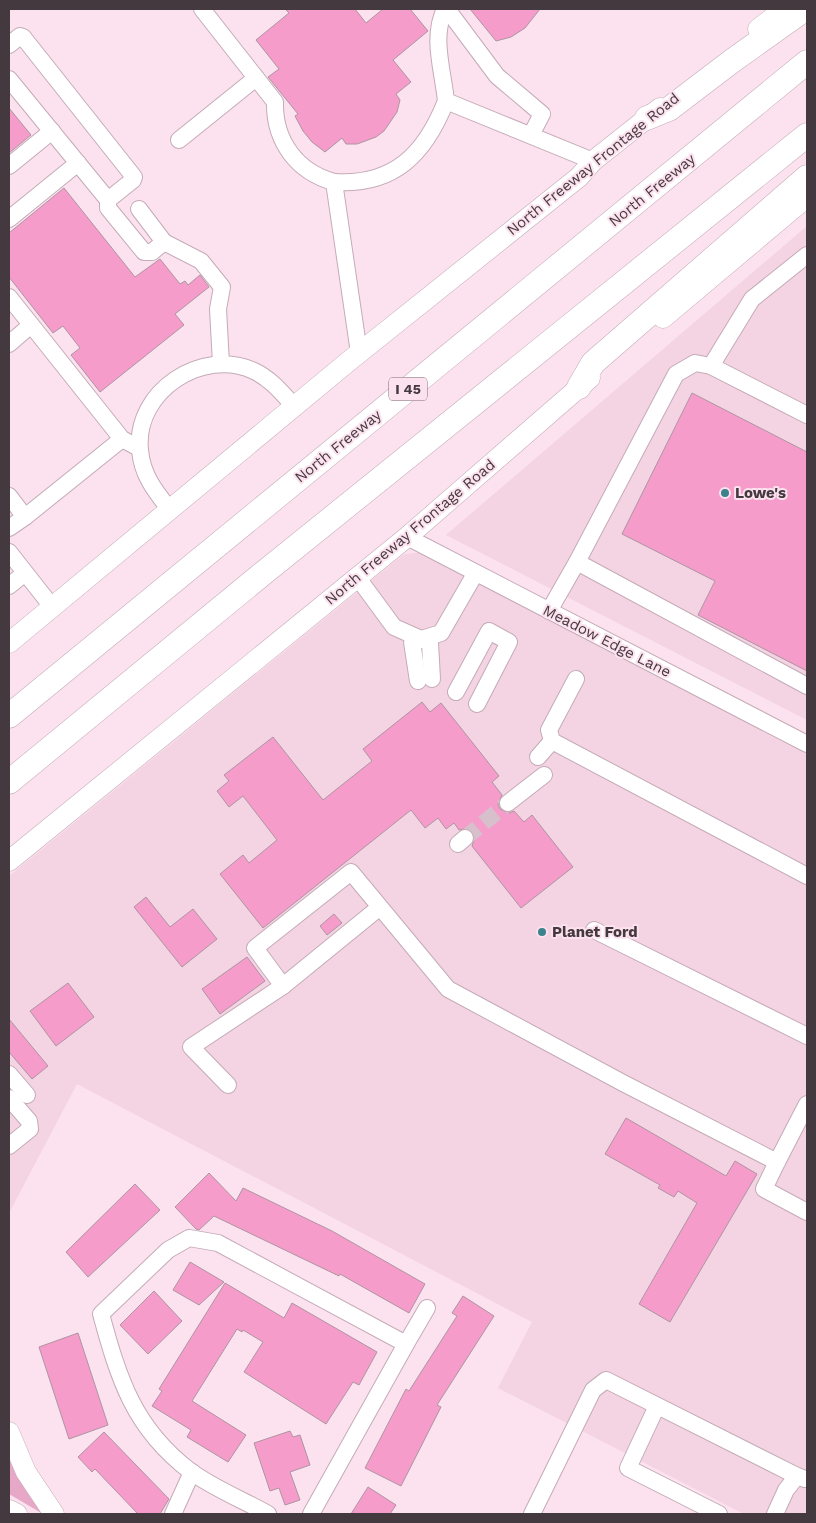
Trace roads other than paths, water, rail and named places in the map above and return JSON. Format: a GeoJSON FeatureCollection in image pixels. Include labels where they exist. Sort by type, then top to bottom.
{"type":"FeatureCollection","features":[{"type":"Feature","properties":{"kind":"highway"},"geometry":{"type":"LineString","coordinates":[[647,118],[669,109],[732,60],[805,9]]}},
{"type":"Feature","properties":{"kind":"highway","name":"North Freeway"},"geometry":{"type":"LineString","coordinates":[[9,716],[807,62]]}},
{"type":"Feature","properties":{"kind":"highway"},"geometry":{"type":"LineString","coordinates":[[9,782],[261,575],[807,135]]}},
{"type":"Feature","properties":{"kind":"highway"},"geometry":{"type":"LineString","coordinates":[[579,387],[594,363],[807,177]]}},
{"type":"Feature","properties":{"kind":"main road","name":"North Freeway Frontage Road"},"geometry":{"type":"LineString","coordinates":[[9,644],[294,406],[578,177],[593,161],[784,9]]}},
{"type":"Feature","properties":{"kind":"main road","name":"North Freeway Frontage Road"},"geometry":{"type":"LineString","coordinates":[[9,861],[358,578],[579,387],[807,198]]}},
{"type":"Feature","properties":{"kind":"main road"},"geometry":{"type":"LineString","coordinates":[[9,1432],[26,1472],[54,1514]]}},
{"type":"Feature","properties":{"kind":"main road"},"geometry":{"type":"LineString","coordinates":[[9,1510],[17,1514]]}},
{"type":"Feature","properties":{"kind":"street"},"geometry":{"type":"LineString","coordinates":[[202,9],[275,102],[274,116],[278,135],[287,151],[302,166],[319,178],[334,182],[350,183],[374,180],[391,173],[405,164],[424,143],[438,122],[446,101],[444,75],[438,46],[441,11]]}},
{"type":"Feature","properties":{"kind":"street"},"geometry":{"type":"LineString","coordinates":[[441,11],[498,76],[542,114],[531,135]]}},
{"type":"Feature","properties":{"kind":"street"},"geometry":{"type":"LineString","coordinates":[[9,45],[20,36],[23,37],[134,177],[108,200]]}},
{"type":"Feature","properties":{"kind":"street"},"geometry":{"type":"LineString","coordinates":[[9,78],[108,200],[108,208],[144,252],[152,252],[164,242]]}},
{"type":"Feature","properties":{"kind":"street"},"geometry":{"type":"LineString","coordinates":[[179,140],[256,78]]}},
{"type":"Feature","properties":{"kind":"street"},"geometry":{"type":"LineString","coordinates":[[446,101],[593,161]]}},
{"type":"Feature","properties":{"kind":"street"},"geometry":{"type":"LineString","coordinates":[[9,166],[52,131]]}},
{"type":"Feature","properties":{"kind":"street"},"geometry":{"type":"LineString","coordinates":[[9,219],[78,163]]}},
{"type":"Feature","properties":{"kind":"street"},"geometry":{"type":"LineString","coordinates":[[334,182],[359,353]]}},
{"type":"Feature","properties":{"kind":"street"},"geometry":{"type":"LineString","coordinates":[[139,209],[164,242],[201,261],[222,288],[218,309],[221,364]]}},
{"type":"Feature","properties":{"kind":"street"},"geometry":{"type":"LineString","coordinates":[[711,366],[752,299],[807,256]]}},
{"type":"Feature","properties":{"kind":"street"},"geometry":{"type":"LineString","coordinates":[[9,297],[122,440],[139,448]]}},
{"type":"Feature","properties":{"kind":"street"},"geometry":{"type":"LineString","coordinates":[[9,344],[31,325]]}},
{"type":"Feature","properties":{"kind":"street"},"geometry":{"type":"LineString","coordinates":[[549,611],[577,562],[676,374],[695,363],[711,366],[807,415]]}},
{"type":"Feature","properties":{"kind":"street"},"geometry":{"type":"LineString","coordinates":[[170,510],[151,486],[145,474],[139,448],[144,422],[157,396],[185,373],[198,368],[221,364],[253,370],[267,378],[294,406]]}},
{"type":"Feature","properties":{"kind":"street"},"geometry":{"type":"LineString","coordinates":[[9,528],[26,517],[122,440]]}},
{"type":"Feature","properties":{"kind":"street"},"geometry":{"type":"LineString","coordinates":[[9,496],[26,517]]}},
{"type":"Feature","properties":{"kind":"street","name":"Meadow Edge Lane"},"geometry":{"type":"LineString","coordinates":[[407,537],[475,574],[807,744]]}},
{"type":"Feature","properties":{"kind":"street"},"geometry":{"type":"LineString","coordinates":[[9,552],[53,608]]}},
{"type":"Feature","properties":{"kind":"street"},"geometry":{"type":"LineString","coordinates":[[577,562],[807,686]]}},
{"type":"Feature","properties":{"kind":"street"},"geometry":{"type":"LineString","coordinates":[[9,586],[25,573]]}},
{"type":"Feature","properties":{"kind":"street"},"geometry":{"type":"LineString","coordinates":[[425,680],[412,642],[441,633],[475,574]]}},
{"type":"Feature","properties":{"kind":"street"},"geometry":{"type":"LineString","coordinates":[[358,578],[394,627],[422,638]]}},
{"type":"Feature","properties":{"kind":"street"},"geometry":{"type":"LineString","coordinates":[[456,692],[489,631],[509,642],[477,704]]}},
{"type":"Feature","properties":{"kind":"street"},"geometry":{"type":"LineString","coordinates":[[576,679],[549,730],[552,741],[807,876]]}},
{"type":"Feature","properties":{"kind":"street"},"geometry":{"type":"LineString","coordinates":[[538,758],[552,741]]}},
{"type":"Feature","properties":{"kind":"street"},"geometry":{"type":"LineString","coordinates":[[508,803],[544,775]]}},
{"type":"Feature","properties":{"kind":"street"},"geometry":{"type":"LineString","coordinates":[[283,986],[255,948],[351,872],[448,989],[623,1083],[777,1162]]}},
{"type":"Feature","properties":{"kind":"street"},"geometry":{"type":"LineString","coordinates":[[228,1085],[191,1047],[283,986],[380,907]]}},
{"type":"Feature","properties":{"kind":"street"},"geometry":{"type":"LineString","coordinates":[[594,930],[807,1036]]}},
{"type":"Feature","properties":{"kind":"street"},"geometry":{"type":"LineString","coordinates":[[9,1074],[27,1094]]}},
{"type":"Feature","properties":{"kind":"street"},"geometry":{"type":"LineString","coordinates":[[9,1098],[29,1121],[30,1129],[9,1146]]}},
{"type":"Feature","properties":{"kind":"street"},"geometry":{"type":"LineString","coordinates":[[807,1104],[764,1189],[807,1212]]}},
{"type":"Feature","properties":{"kind":"street"},"geometry":{"type":"LineString","coordinates":[[268,1514],[192,1472],[167,1451],[140,1420],[124,1390],[101,1314],[168,1250],[189,1238],[218,1243],[406,1344]]}},
{"type":"Feature","properties":{"kind":"street"},"geometry":{"type":"LineString","coordinates":[[311,1514],[427,1308]]}},
{"type":"Feature","properties":{"kind":"street"},"geometry":{"type":"LineString","coordinates":[[532,1514],[593,1390],[606,1380],[802,1478],[786,1490],[775,1514]]}},
{"type":"Feature","properties":{"kind":"street"},"geometry":{"type":"LineString","coordinates":[[657,1406],[628,1468],[719,1514]]}},
{"type":"Feature","properties":{"kind":"street"},"geometry":{"type":"LineString","coordinates":[[172,1514],[192,1472]]}},
{"type":"Feature","properties":{"kind":"tunnel"},"geometry":{"type":"LineString","coordinates":[[465,838],[508,803]]}},
{"type":"Feature","properties":{"kind":"place","name":"Lowe's"},"geometry":{"type":"Point","coordinates":[725,493]}},
{"type":"Feature","properties":{"kind":"place","name":"Planet Ford"},"geometry":{"type":"Point","coordinates":[542,932]}}]}
